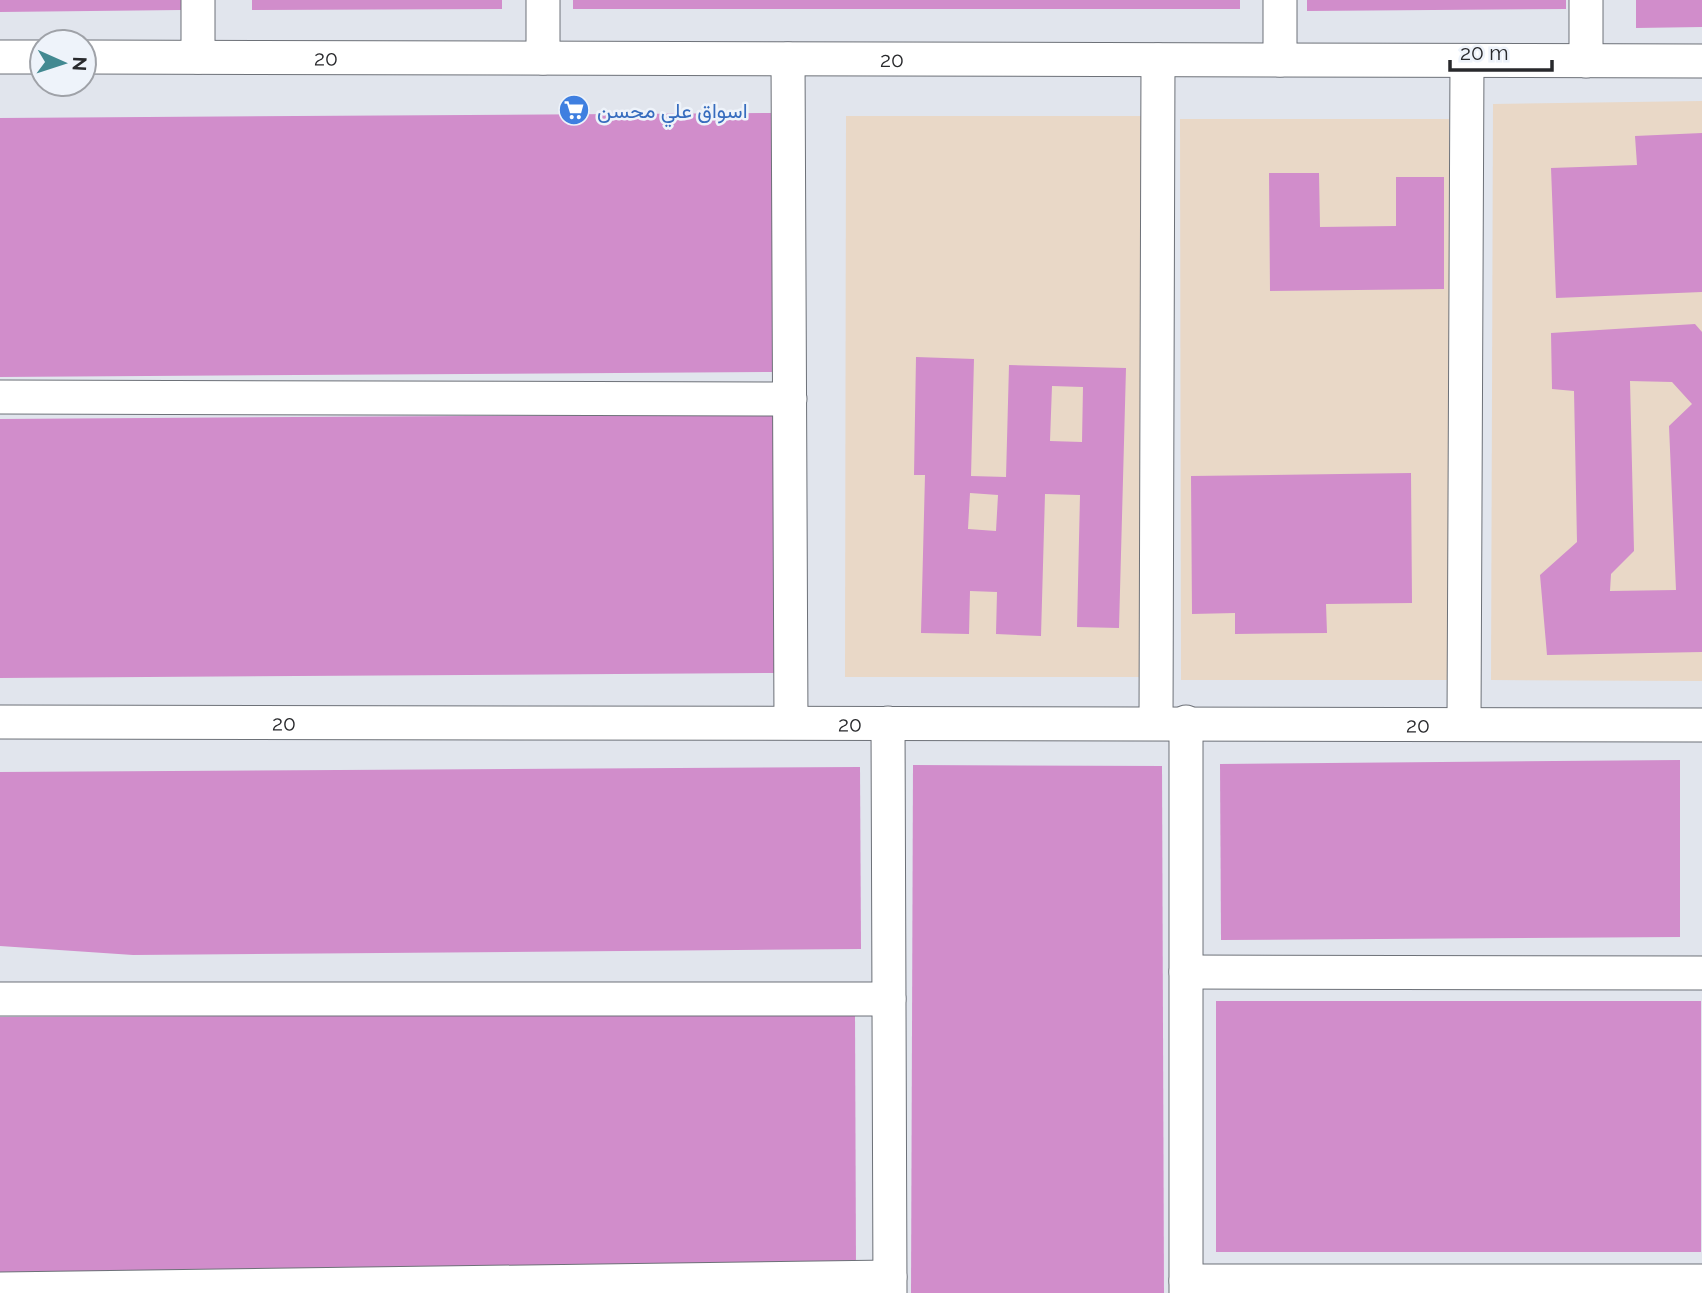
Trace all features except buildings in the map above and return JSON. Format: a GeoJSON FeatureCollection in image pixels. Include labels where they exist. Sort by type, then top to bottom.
{"type":"FeatureCollection","features":[{"type":"Feature","properties":{"kind":"street"},"geometry":{"type":"LineString","coordinates":[[198,0],[198,57]]}},
{"type":"Feature","properties":{"kind":"street"},"geometry":{"type":"LineString","coordinates":[[543,0],[543,58]]}},
{"type":"Feature","properties":{"kind":"street"},"geometry":{"type":"LineString","coordinates":[[1280,0],[1280,60]]}},
{"type":"Feature","properties":{"kind":"street"},"geometry":{"type":"LineString","coordinates":[[1586,0],[1586,61]]}},
{"type":"Feature","properties":{"kind":"street"},"geometry":{"type":"LineString","coordinates":[[0,57],[28,57]]}},
{"type":"Feature","properties":{"kind":"street","name":"20"},"geometry":{"type":"LineString","coordinates":[[98,57],[1702,61]]}},
{"type":"Feature","properties":{"kind":"street"},"geometry":{"type":"LineString","coordinates":[[788,59],[792,722]]}},
{"type":"Feature","properties":{"kind":"street"},"geometry":{"type":"LineString","coordinates":[[1157,60],[1171,723],[1186,972],[1186,1287],[1702,1281]]}},
{"type":"Feature","properties":{"kind":"street"},"geometry":{"type":"LineString","coordinates":[[1464,723],[1467,61]]}},
{"type":"Feature","properties":{"kind":"street"},"geometry":{"type":"LineString","coordinates":[[0,397],[790,399]]}},
{"type":"Feature","properties":{"kind":"street","name":"20"},"geometry":{"type":"LineString","coordinates":[[0,722],[1702,725]]}},
{"type":"Feature","properties":{"kind":"street"},"geometry":{"type":"LineString","coordinates":[[0,1289],[890,1285],[888,723]]}},
{"type":"Feature","properties":{"kind":"street"},"geometry":{"type":"LineString","coordinates":[[1186,972],[1702,972]]}},
{"type":"Feature","properties":{"kind":"street"},"geometry":{"type":"LineString","coordinates":[[0,999],[889,999]]}},
{"type":"Feature","properties":{"kind":"shaded area"},"geometry":{"type":"Polygon","coordinates":[[[1702,101],[1702,681],[1491,680],[1493,104],[1702,101]]]}},
{"type":"Feature","properties":{"kind":"shaded area"},"geometry":{"type":"Polygon","coordinates":[[[846,116],[1141,116],[1140,677],[845,677],[846,116]]]}},
{"type":"Feature","properties":{"kind":"shaded area"},"geometry":{"type":"Polygon","coordinates":[[[1180,119],[1449,119],[1450,680],[1181,680],[1180,119]]]}},
{"type":"Feature","properties":{"kind":"place","name":"اسواق علي محسن"},"geometry":{"type":"Point","coordinates":[574,110]}}]}
